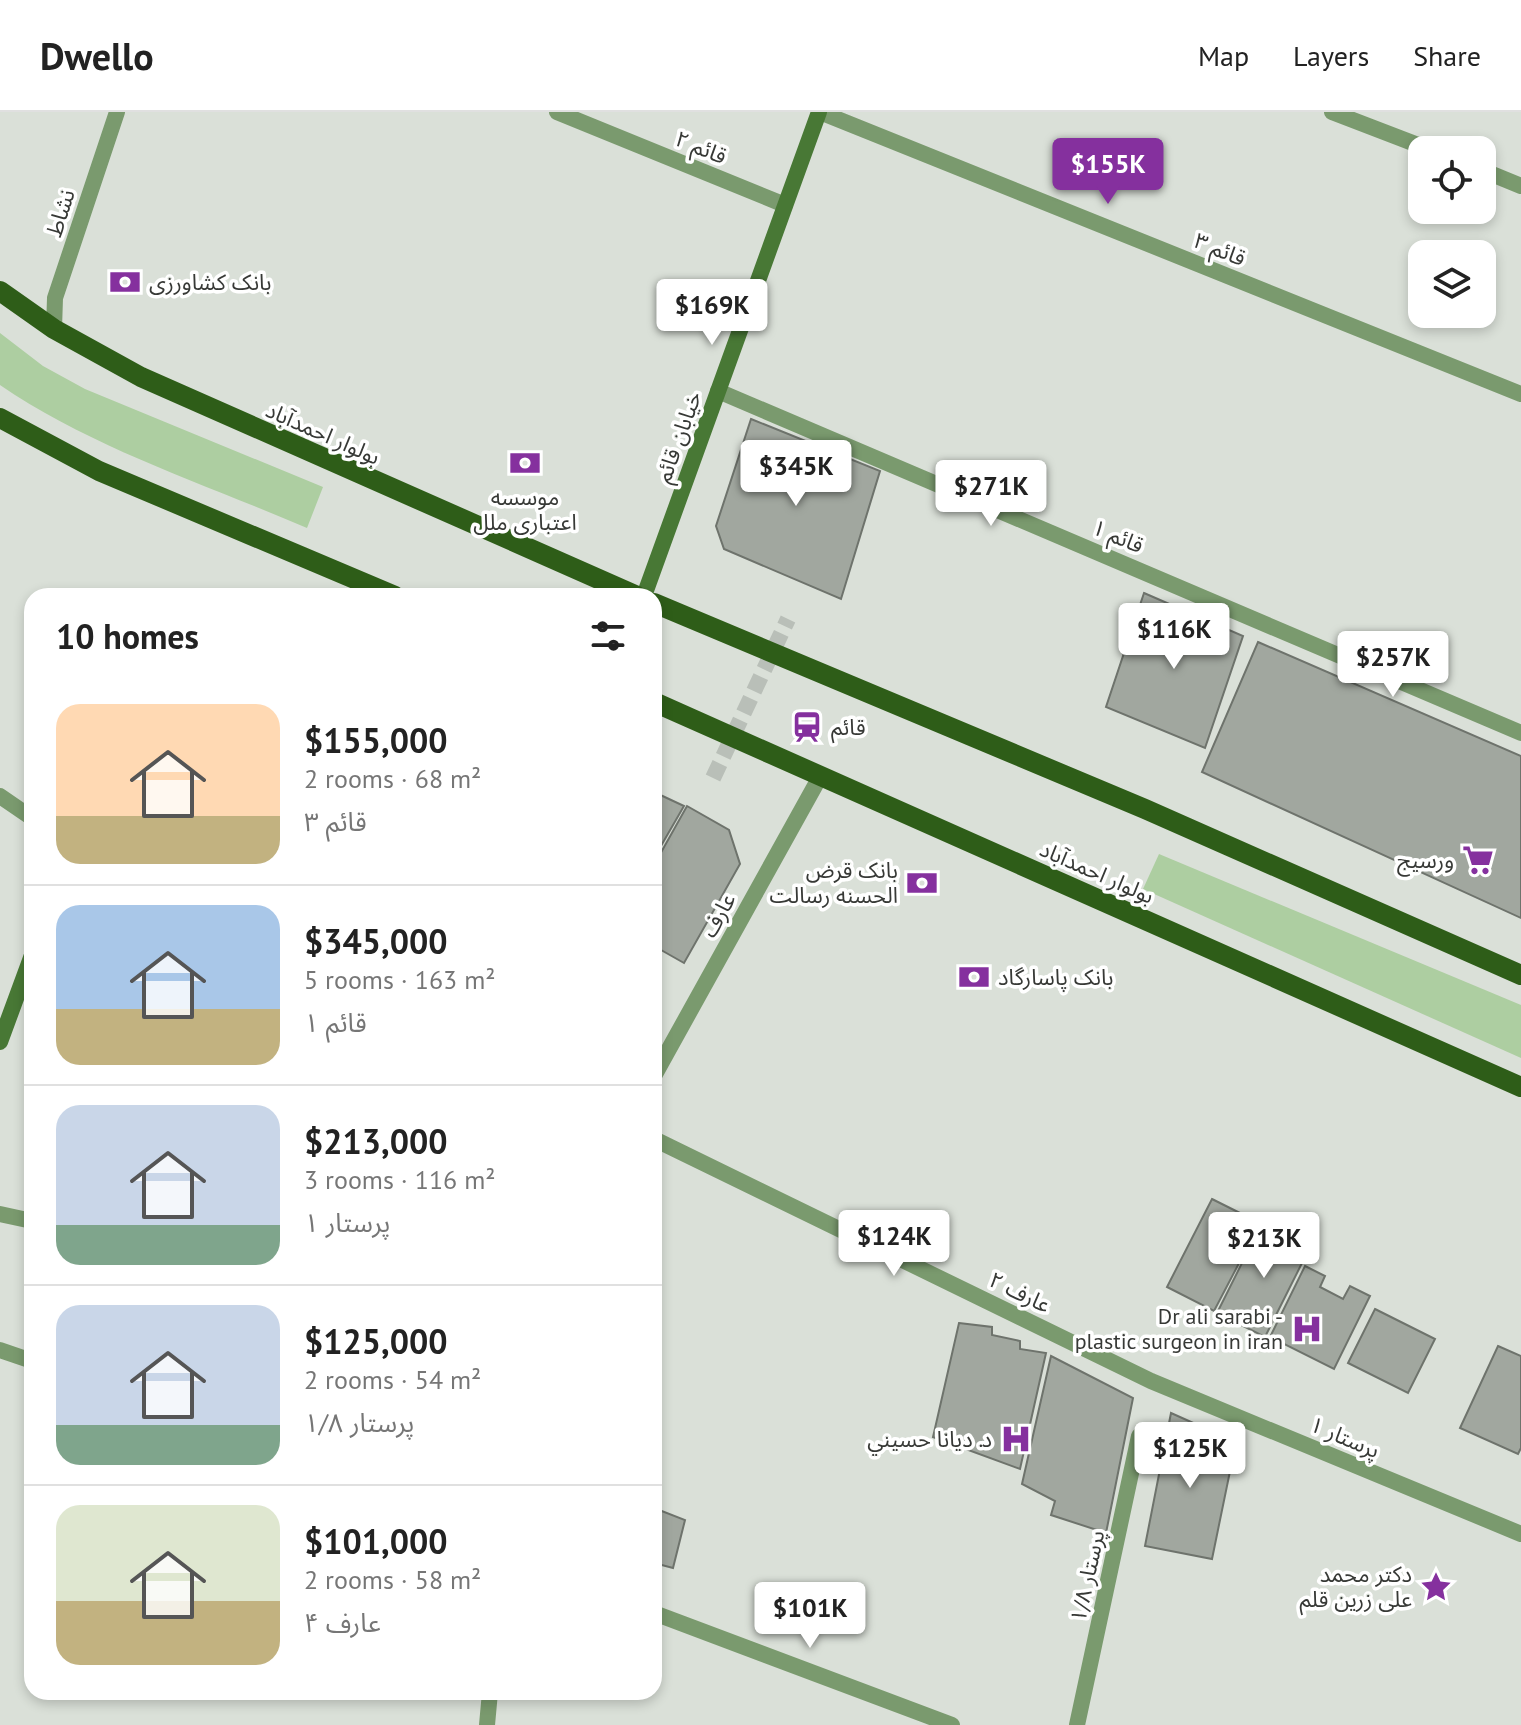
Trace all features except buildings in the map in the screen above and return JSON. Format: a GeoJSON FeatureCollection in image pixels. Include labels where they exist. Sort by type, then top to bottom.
{"type":"FeatureCollection","features":[{"type":"Feature","properties":{"kind":"main road","name":"بولوار احمدآباد"},"geometry":{"type":"LineString","coordinates":[[0,291],[54,329],[141,377],[619,588]]}},
{"type":"Feature","properties":{"kind":"main road"},"geometry":{"type":"LineString","coordinates":[[0,418],[99,471],[369,588]]}},
{"type":"Feature","properties":{"kind":"main road"},"geometry":{"type":"LineString","coordinates":[[662,606],[1145,809],[1521,975]]}},
{"type":"Feature","properties":{"kind":"main road","name":"بولوار احمدآباد"},"geometry":{"type":"LineString","coordinates":[[662,705],[1521,1087]]}},
{"type":"Feature","properties":{"kind":"street","name":"نشاط"},"geometry":{"type":"LineString","coordinates":[[54,329],[55,298],[117,112]]}},
{"type":"Feature","properties":{"kind":"street","name":"قائم ۲"},"geometry":{"type":"LineString","coordinates":[[557,112],[785,205]]}},
{"type":"Feature","properties":{"kind":"street","name":"خیابان قائم"},"geometry":{"type":"LineString","coordinates":[[647,588],[819,112]]}},
{"type":"Feature","properties":{"kind":"street","name":"قائم ۳"},"geometry":{"type":"LineString","coordinates":[[819,112],[1521,394]]}},
{"type":"Feature","properties":{"kind":"street"},"geometry":{"type":"LineString","coordinates":[[1332,112],[1408,141]]}},
{"type":"Feature","properties":{"kind":"street"},"geometry":{"type":"LineString","coordinates":[[1496,176],[1521,186]]}},
{"type":"Feature","properties":{"kind":"street","name":"قائم ۱"},"geometry":{"type":"LineString","coordinates":[[718,391],[1281,628],[1521,733]]}},
{"type":"Feature","properties":{"kind":"street","name":"عارف"},"geometry":{"type":"LineString","coordinates":[[662,1062],[821,775]]}},
{"type":"Feature","properties":{"kind":"street"},"geometry":{"type":"LineString","coordinates":[[0,796],[24,812]]}},
{"type":"Feature","properties":{"kind":"street"},"geometry":{"type":"LineString","coordinates":[[0,1042],[24,977]]}},
{"type":"Feature","properties":{"kind":"street","name":"عارف ۲"},"geometry":{"type":"LineString","coordinates":[[662,1143],[1151,1381]]}},
{"type":"Feature","properties":{"kind":"street"},"geometry":{"type":"LineString","coordinates":[[0,1214],[24,1219]]}},
{"type":"Feature","properties":{"kind":"street"},"geometry":{"type":"LineString","coordinates":[[0,1350],[24,1358]]}},
{"type":"Feature","properties":{"kind":"street","name":"پرستار ۱"},"geometry":{"type":"LineString","coordinates":[[1151,1381],[1521,1534]]}},
{"type":"Feature","properties":{"kind":"street","name":"پرستار ۱/۸"},"geometry":{"type":"LineString","coordinates":[[1077,1725],[1139,1436]]}},
{"type":"Feature","properties":{"kind":"street"},"geometry":{"type":"LineString","coordinates":[[662,1616],[952,1725]]}},
{"type":"Feature","properties":{"kind":"street"},"geometry":{"type":"LineString","coordinates":[[487,1725],[489,1700]]}},
{"type":"Feature","properties":{"kind":"green space"},"geometry":{"type":"Polygon","coordinates":[[[0,333],[43,366],[85,389],[323,487],[307,528],[150,464],[72,428],[0,385],[0,333]]]}},
{"type":"Feature","properties":{"kind":"green space"},"geometry":{"type":"Polygon","coordinates":[[[1159,854],[1521,1005],[1521,1058],[1143,889],[1159,854]]]}},
{"type":"Feature","properties":{"kind":"tunnel"},"geometry":{"type":"LineString","coordinates":[[713,778],[788,619]]}},
{"type":"Feature","properties":{"kind":"place","name":"بانک کشاورزی"},"geometry":{"type":"Point","coordinates":[125,282]}},
{"type":"Feature","properties":{"kind":"place","name":"موسسه اعتباری ملل"},"geometry":{"type":"Point","coordinates":[525,463]}},
{"type":"Feature","properties":{"kind":"place","name":"قائم"},"geometry":{"type":"Point","coordinates":[807,727]}},
{"type":"Feature","properties":{"kind":"place","name":"ورسیج"},"geometry":{"type":"Point","coordinates":[1478,860]}},
{"type":"Feature","properties":{"kind":"place","name":"بانک قرض الحسنه رسالت"},"geometry":{"type":"Point","coordinates":[922,883]}},
{"type":"Feature","properties":{"kind":"place","name":"بانک پاسارگاد"},"geometry":{"type":"Point","coordinates":[974,977]}},
{"type":"Feature","properties":{"kind":"place","name":"Dr ali sarabi - plastic surgeon in iran"},"geometry":{"type":"Point","coordinates":[1307,1329]}},
{"type":"Feature","properties":{"kind":"place","name":"د. ديانا حسيني"},"geometry":{"type":"Point","coordinates":[1016,1439]}},
{"type":"Feature","properties":{"kind":"place","name":"دکتر محمد علی زرین قلم"},"geometry":{"type":"Point","coordinates":[1436,1587]}}]}
